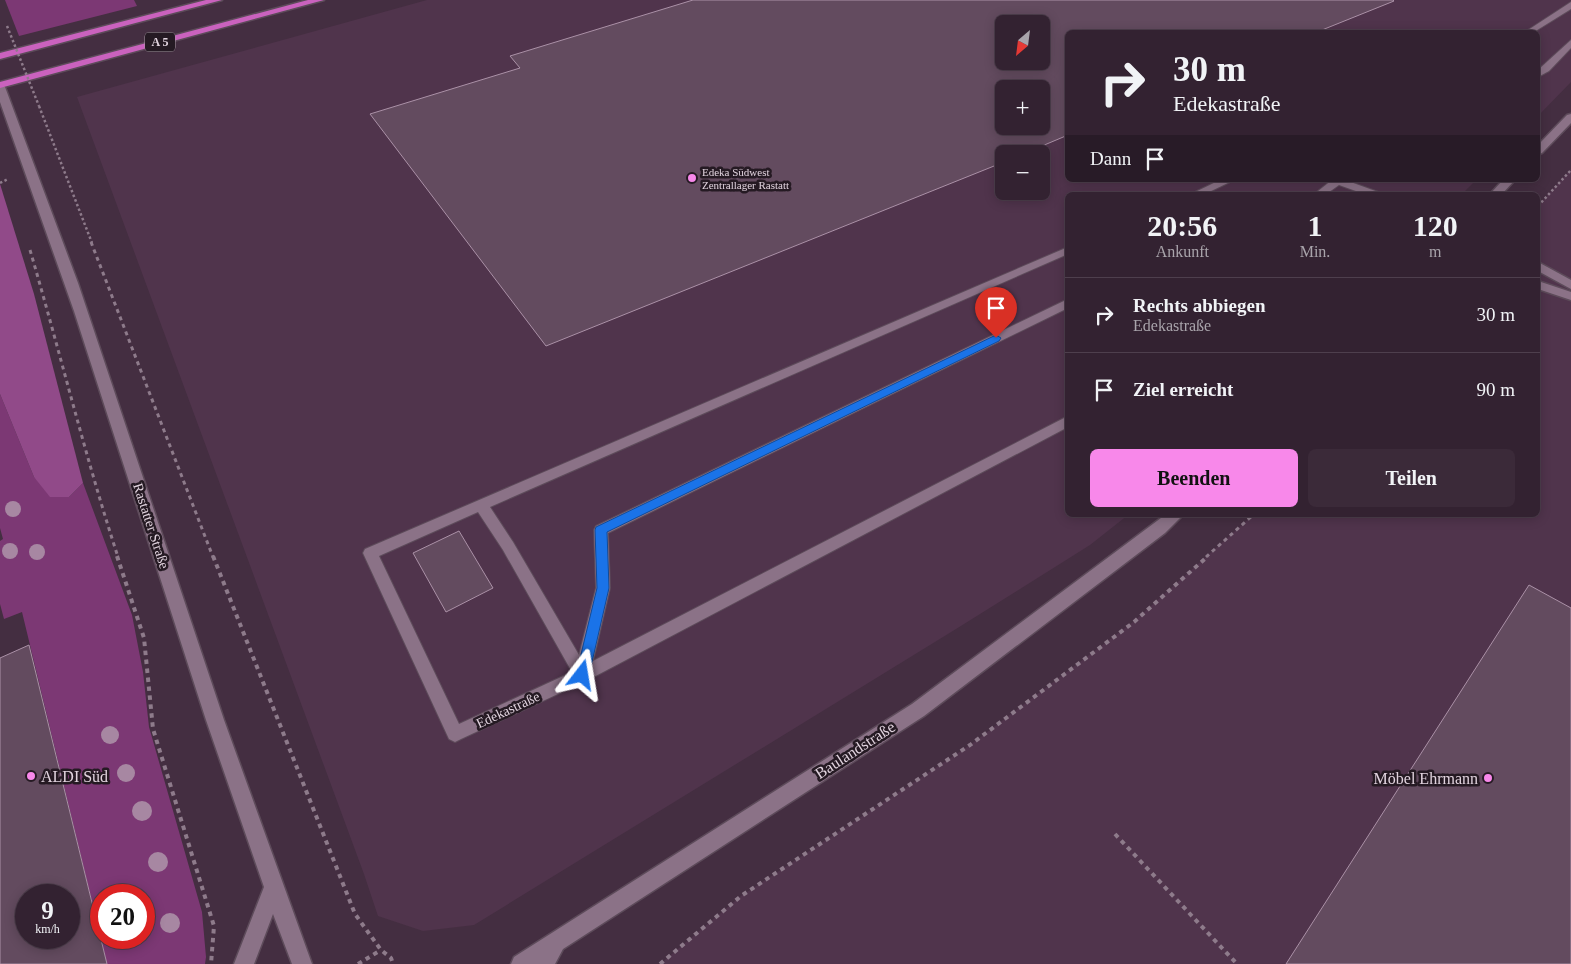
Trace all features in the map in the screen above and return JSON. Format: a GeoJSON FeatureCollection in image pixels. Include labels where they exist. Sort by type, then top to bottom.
{"type":"FeatureCollection","features":[{"type":"Feature","properties":{"kind":"highway","name":"A 5"},"geometry":{"type":"LineString","coordinates":[[0,56],[217,0]]}},
{"type":"Feature","properties":{"kind":"highway","name":"A 5"},"geometry":{"type":"LineString","coordinates":[[0,86],[320,0]]}},
{"type":"Feature","properties":{"kind":"street","name":"Rastatter Straße"},"geometry":{"type":"LineString","coordinates":[[0,86],[80,309],[273,888],[302,964]]}},
{"type":"Feature","properties":{"kind":"street"},"geometry":{"type":"LineString","coordinates":[[1540,149],[1571,117]]}},
{"type":"Feature","properties":{"kind":"street"},"geometry":{"type":"LineString","coordinates":[[1498,192],[1508,182]]}},
{"type":"Feature","properties":{"kind":"street"},"geometry":{"type":"LineString","coordinates":[[1540,267],[1571,285]]}},
{"type":"Feature","properties":{"kind":"street"},"geometry":{"type":"LineString","coordinates":[[1540,286],[1571,296]]}},
{"type":"Feature","properties":{"kind":"street","name":"Baulandstraße"},"geometry":{"type":"LineString","coordinates":[[521,964],[918,710],[1160,529],[1173,517]]}},
{"type":"Feature","properties":{"kind":"street"},"geometry":{"type":"LineString","coordinates":[[244,964],[273,888]]}},
{"type":"Feature","properties":{"kind":"street"},"geometry":{"type":"LineString","coordinates":[[544,964],[556,941]]}},
{"type":"Feature","properties":{"kind":"lane"},"geometry":{"type":"LineString","coordinates":[[1533,30],[1571,5]]}},
{"type":"Feature","properties":{"kind":"lane"},"geometry":{"type":"LineString","coordinates":[[1540,73],[1571,43]]}},
{"type":"Feature","properties":{"kind":"lane"},"geometry":{"type":"LineString","coordinates":[[1201,192],[1224,182]]}},
{"type":"Feature","properties":{"kind":"lane"},"geometry":{"type":"LineString","coordinates":[[1322,192],[1337,182]]}},
{"type":"Feature","properties":{"kind":"lane"},"geometry":{"type":"LineString","coordinates":[[1341,182],[1369,192]]}},
{"type":"Feature","properties":{"kind":"lane"},"geometry":{"type":"LineString","coordinates":[[582,675],[508,546],[481,505],[1065,251]]}},
{"type":"Feature","properties":{"kind":"lane"},"geometry":{"type":"LineString","coordinates":[[582,675],[603,588],[601,530],[1065,304]]}},
{"type":"Feature","properties":{"kind":"lane","name":"Edekastraße"},"geometry":{"type":"LineString","coordinates":[[481,505],[370,553],[455,734],[582,675],[1065,423]]}},
{"type":"Feature","properties":{"kind":"path"},"geometry":{"type":"LineString","coordinates":[[7,26],[207,543],[355,914],[381,950],[391,958],[393,964]]}},
{"type":"Feature","properties":{"kind":"path"},"geometry":{"type":"LineString","coordinates":[[1540,204],[1571,170]]}},
{"type":"Feature","properties":{"kind":"path"},"geometry":{"type":"LineString","coordinates":[[5,171],[11,188]]}},
{"type":"Feature","properties":{"kind":"path"},"geometry":{"type":"LineString","coordinates":[[0,183],[8,180]]}},
{"type":"Feature","properties":{"kind":"path"},"geometry":{"type":"LineString","coordinates":[[30,249],[65,370],[96,490],[144,638],[154,729],[214,926],[211,964]]}},
{"type":"Feature","properties":{"kind":"path"},"geometry":{"type":"LineString","coordinates":[[660,964],[741,896],[970,745],[1118,634],[1251,517]]}},
{"type":"Feature","properties":{"kind":"path"},"geometry":{"type":"LineString","coordinates":[[1115,834],[1237,964]]}},
{"type":"Feature","properties":{"kind":"path"},"geometry":{"type":"LineString","coordinates":[[358,964],[381,950]]}},
{"type":"Feature","properties":{"kind":"shaded area"},"geometry":{"type":"Polygon","coordinates":[[[5,0],[134,0],[137,6],[19,36],[5,0]]]}},
{"type":"Feature","properties":{"kind":"shaded area"},"geometry":{"type":"Polygon","coordinates":[[[427,0],[1571,0],[1571,82],[1540,114],[1540,30],[1065,30],[1065,182],[1474,182],[1464,192],[1065,192],[1065,517],[1125,517],[1090,545],[956,629],[474,925],[423,931],[378,916],[77,97],[427,0]]]}},
{"type":"Feature","properties":{"kind":"shaded area"},"geometry":{"type":"Polygon","coordinates":[[[1571,169],[1571,964],[660,964],[741,896],[970,745],[1133,622],[1251,517],[1540,517],[1540,204],[1571,169]]]}},
{"type":"Feature","properties":{"kind":"shaded area"},"geometry":{"type":"Polygon","coordinates":[[[0,184],[34,294],[83,483],[69,497],[50,497],[34,477],[0,394],[0,184]]]}},
{"type":"Feature","properties":{"kind":"shaded area"},"geometry":{"type":"Polygon","coordinates":[[[0,394],[34,477],[69,497],[83,483],[132,615],[143,672],[149,727],[202,912],[205,964],[107,964],[103,949],[155,949],[155,884],[90,884],[90,894],[22,612],[4,619],[0,604],[0,541],[3,539],[0,528],[0,394]]]}},
{"type":"Feature","properties":{"kind":"building","name":"Edeka Südwest Zentrallager Rastatt"},"geometry":{"type":"Polygon","coordinates":[[[693,0],[1394,1],[1322,30],[1065,30],[1065,136],[1044,145],[995,145],[995,166],[546,346],[370,114],[520,68],[510,56],[693,0]]]}},
{"type":"Feature","properties":{"kind":"building"},"geometry":{"type":"Polygon","coordinates":[[[459,531],[493,588],[446,612],[413,553],[459,531]]]}},
{"type":"Feature","properties":{"kind":"building","name":"Möbel Ehrmann"},"geometry":{"type":"Polygon","coordinates":[[[1529,585],[1571,608],[1571,964],[1286,964],[1529,585]]]}},
{"type":"Feature","properties":{"kind":"building","name":"ALDI Süd"},"geometry":{"type":"Polygon","coordinates":[[[29,645],[90,894],[90,949],[103,949],[107,964],[0,964],[0,658],[29,645]]]}},
{"type":"Feature","properties":{"kind":"place","name":"Edeka Südwest Zentrallager Rastatt"},"geometry":{"type":"Point","coordinates":[692,178]}},
{"type":"Feature","properties":{"kind":"place","name":"ALDI Süd"},"geometry":{"type":"Point","coordinates":[31,776]}},
{"type":"Feature","properties":{"kind":"place","name":"Möbel Ehrmann"},"geometry":{"type":"Point","coordinates":[1488,778]}},
{"type":"Feature","properties":{"kind":"route"},"geometry":{"type":"LineString","coordinates":[[582,675],[603,588],[601,530],[996,338]]}}]}
